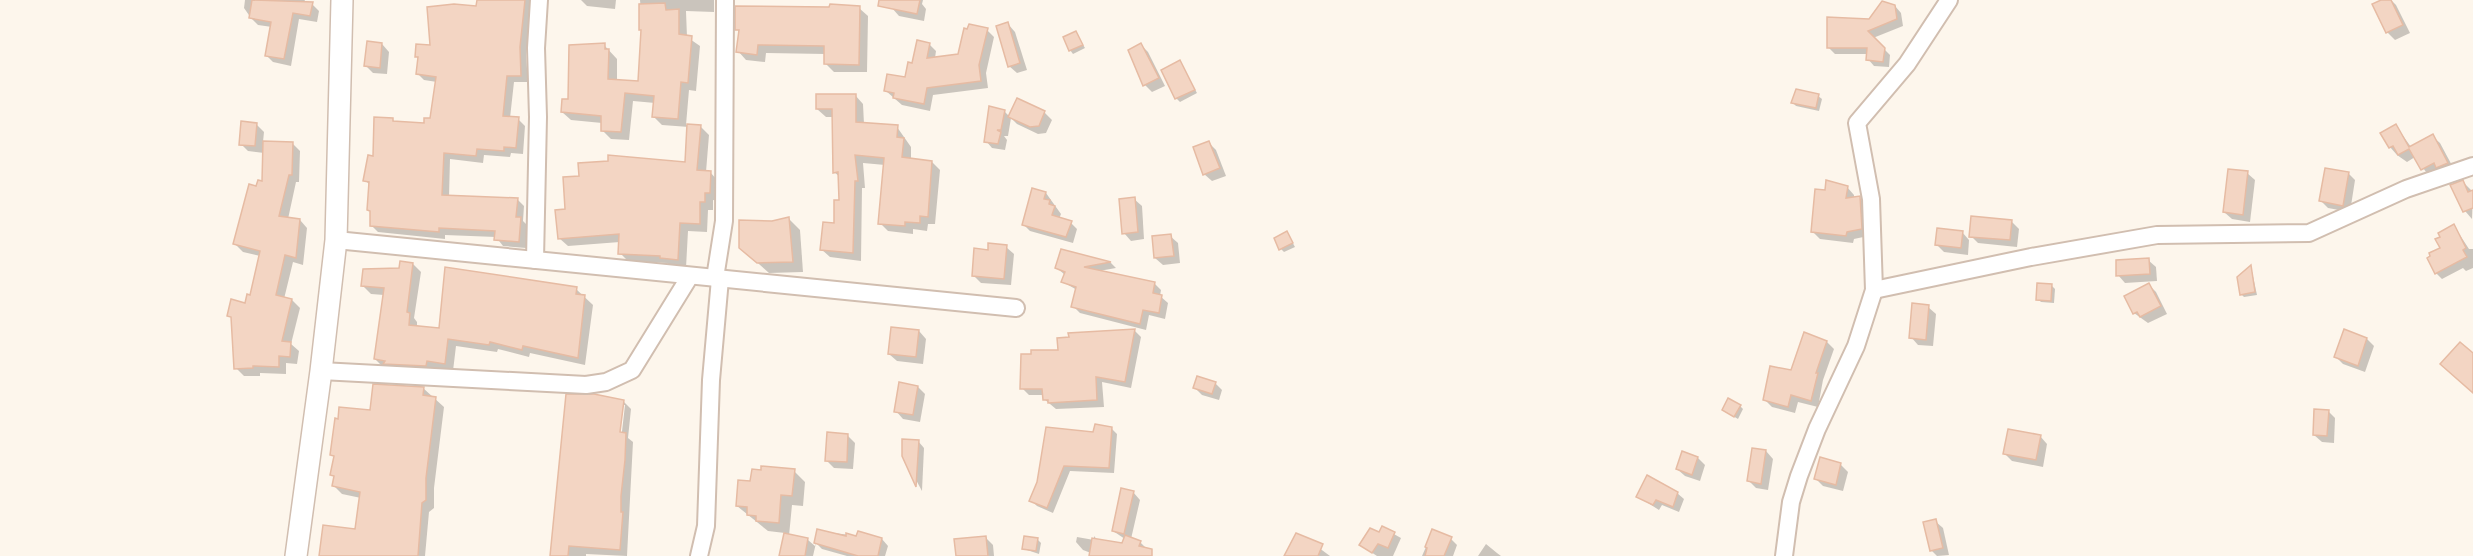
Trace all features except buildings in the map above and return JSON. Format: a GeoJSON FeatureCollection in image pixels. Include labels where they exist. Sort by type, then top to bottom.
{"type":"FeatureCollection","features":[{"type":"Feature","properties":{"kind":"street"},"geometry":{"type":"LineString","coordinates":[[296,556],[336,240],[342,0]]}},
{"type":"Feature","properties":{"kind":"street"},"geometry":{"type":"LineString","coordinates":[[535,260],[538,117],[536,48],[539,0]]}},
{"type":"Feature","properties":{"kind":"street"},"geometry":{"type":"LineString","coordinates":[[699,556],[706,526],[717,278],[724,221],[725,0]]}},
{"type":"Feature","properties":{"kind":"street"},"geometry":{"type":"LineString","coordinates":[[1784,556],[1791,502],[1799,476],[1817,429],[1856,346],[1874,290],[1872,199],[1857,123],[1906,64],[1949,0]]}},
{"type":"Feature","properties":{"kind":"street"},"geometry":{"type":"LineString","coordinates":[[1874,290],[2020,259],[2157,235],[2309,233],[2406,189],[2473,166]]}},
{"type":"Feature","properties":{"kind":"street"},"geometry":{"type":"LineString","coordinates":[[336,240],[1016,308]]}},
{"type":"Feature","properties":{"kind":"street"},"geometry":{"type":"LineString","coordinates":[[321,372],[586,385],[606,382],[632,370],[690,276]]}}]}
